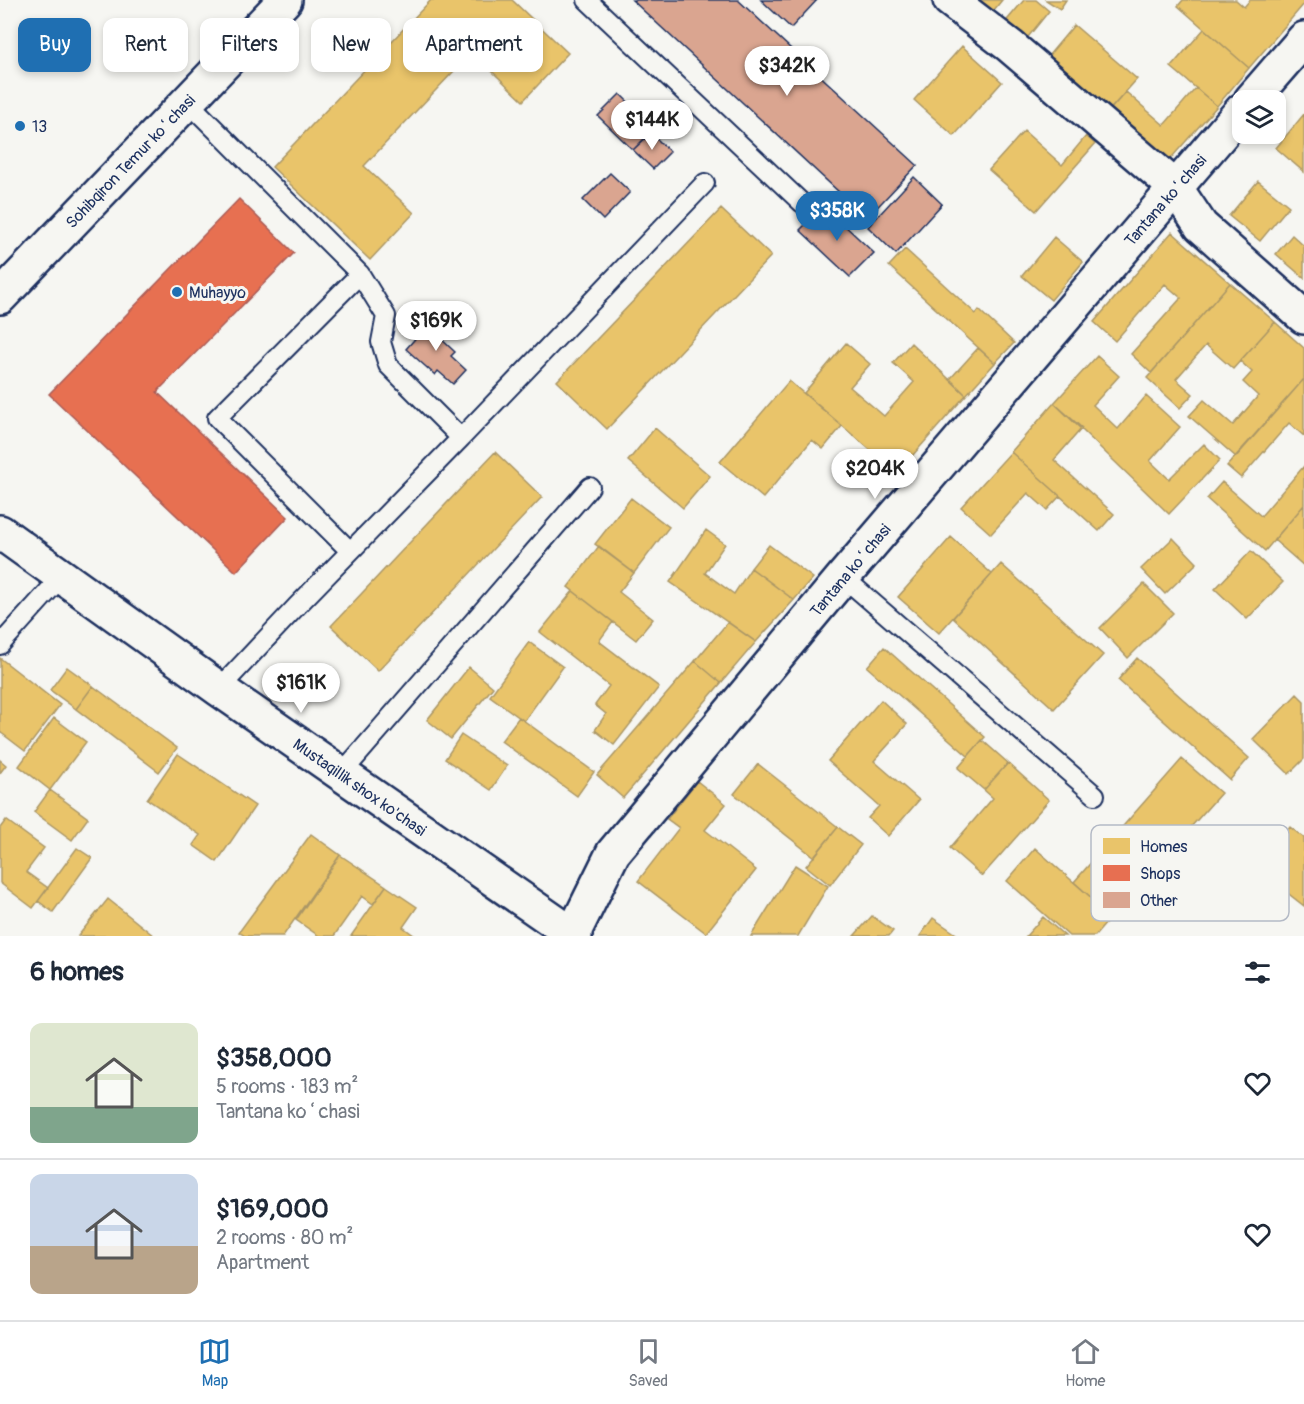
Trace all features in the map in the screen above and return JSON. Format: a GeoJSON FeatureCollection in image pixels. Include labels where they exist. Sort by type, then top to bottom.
{"type":"FeatureCollection","features":[{"type":"Feature","properties":{"kind":"street","name":"Sohibqiron Temur koʻchasi"},"geometry":{"type":"LineString","coordinates":[[0,297],[285,0]]}},
{"type":"Feature","properties":{"kind":"street"},"geometry":{"type":"LineString","coordinates":[[950,0],[1010,46],[1175,187],[1201,226],[1304,317]]}},
{"type":"Feature","properties":{"kind":"street"},"geometry":{"type":"LineString","coordinates":[[1260,90],[1304,39]]}},
{"type":"Feature","properties":{"kind":"street","name":"Tantana koʻchasi"},"geometry":{"type":"LineString","coordinates":[[573,936],[614,853],[843,577],[1232,121]]}},
{"type":"Feature","properties":{"kind":"street","name":"Mustaqillik shox ko'chasi"},"geometry":{"type":"LineString","coordinates":[[0,532],[219,689],[573,936]]}},
{"type":"Feature","properties":{"kind":"lane"},"geometry":{"type":"LineString","coordinates":[[587,0],[802,203]]}},
{"type":"Feature","properties":{"kind":"lane"},"geometry":{"type":"LineString","coordinates":[[187,101],[360,274],[386,316],[381,342],[388,365],[461,438]]}},
{"type":"Feature","properties":{"kind":"lane"},"geometry":{"type":"LineString","coordinates":[[219,689],[705,183]]}},
{"type":"Feature","properties":{"kind":"lane"},"geometry":{"type":"LineString","coordinates":[[350,551],[217,418],[360,274]]}},
{"type":"Feature","properties":{"kind":"lane"},"geometry":{"type":"LineString","coordinates":[[342,773],[590,487]]}},
{"type":"Feature","properties":{"kind":"lane"},"geometry":{"type":"LineString","coordinates":[[0,645],[62,576]]}},
{"type":"Feature","properties":{"kind":"lane"},"geometry":{"type":"LineString","coordinates":[[843,577],[1095,795]]}},
{"type":"Feature","properties":{"kind":"building: Homes"},"geometry":{"type":"Polygon","coordinates":[[[431,0],[512,0],[531,18],[414,18],[431,0]]]}},
{"type":"Feature","properties":{"kind":"building: Homes"},"geometry":{"type":"Polygon","coordinates":[[[972,0],[1002,0],[990,15],[972,0]]]}},
{"type":"Feature","properties":{"kind":"building: Homes"},"geometry":{"type":"Polygon","coordinates":[[[1024,0],[1036,0],[1049,11],[1024,42],[1003,25],[1024,0]]]}},
{"type":"Feature","properties":{"kind":"building: Homes"},"geometry":{"type":"Polygon","coordinates":[[[1046,0],[1066,0],[1060,9],[1046,0]]]}},
{"type":"Feature","properties":{"kind":"building: Homes"},"geometry":{"type":"Polygon","coordinates":[[[1183,0],[1236,0],[1244,7],[1250,0],[1304,0],[1304,4],[1249,68],[1178,6],[1183,0]]]}},
{"type":"Feature","properties":{"kind":"building: Homes"},"geometry":{"type":"Polygon","coordinates":[[[1074,25],[1137,79],[1106,114],[1044,61],[1074,25]]]}},
{"type":"Feature","properties":{"kind":"building: Homes"},"geometry":{"type":"Polygon","coordinates":[[[403,29],[403,72],[453,72],[364,166],[414,213],[370,260],[272,167],[362,72],[391,72],[391,42],[403,29]]]}},
{"type":"Feature","properties":{"kind":"building: Homes"},"geometry":{"type":"Polygon","coordinates":[[[543,29],[568,53],[523,101],[493,72],[543,72],[543,29]]]}},
{"type":"Feature","properties":{"kind":"building: Homes"},"geometry":{"type":"Polygon","coordinates":[[[1204,29],[1249,68],[1217,106],[1171,67],[1204,29]]]}},
{"type":"Feature","properties":{"kind":"building: Homes"},"geometry":{"type":"Polygon","coordinates":[[[962,46],[1002,82],[954,136],[914,100],[962,46]]]}},
{"type":"Feature","properties":{"kind":"building: Homes"},"geometry":{"type":"Polygon","coordinates":[[[1196,88],[1217,106],[1165,165],[1106,114],[1126,92],[1164,125],[1196,88]]]}},
{"type":"Feature","properties":{"kind":"building: Homes"},"geometry":{"type":"Polygon","coordinates":[[[1304,114],[1304,172],[1276,148],[1279,144],[1286,144],[1286,136],[1304,114]]]}},
{"type":"Feature","properties":{"kind":"building: Homes"},"geometry":{"type":"Polygon","coordinates":[[[1024,131],[1062,165],[1086,136],[1095,144],[1036,211],[989,170],[1024,131]]]}},
{"type":"Feature","properties":{"kind":"building: Homes"},"geometry":{"type":"Polygon","coordinates":[[[1258,181],[1289,206],[1260,241],[1229,216],[1258,181]]]}},
{"type":"Feature","properties":{"kind":"building: Homes"},"geometry":{"type":"Polygon","coordinates":[[[721,209],[771,256],[607,429],[557,381],[721,209]]]}},
{"type":"Feature","properties":{"kind":"building: Homes"},"geometry":{"type":"Polygon","coordinates":[[[1172,232],[1230,283],[1151,373],[1131,354],[1181,298],[1165,284],[1115,341],[1094,322],[1172,232]]]}},
{"type":"Feature","properties":{"kind":"building: Homes"},"geometry":{"type":"Polygon","coordinates":[[[1292,235],[1304,246],[1304,278],[1276,254],[1292,235]]]}},
{"type":"Feature","properties":{"kind":"building: Homes"},"geometry":{"type":"Polygon","coordinates":[[[1054,237],[1083,262],[1051,300],[1022,276],[1054,237]]]}},
{"type":"Feature","properties":{"kind":"building: Homes"},"geometry":{"type":"Polygon","coordinates":[[[905,249],[976,314],[979,310],[1014,343],[995,363],[889,266],[905,249]]]}},
{"type":"Feature","properties":{"kind":"building: Homes"},"geometry":{"type":"Polygon","coordinates":[[[1230,283],[1275,322],[1233,369],[1206,345],[1176,379],[1193,394],[1180,408],[1147,378],[1230,283]]]}},
{"type":"Feature","properties":{"kind":"building: Homes"},"geometry":{"type":"Polygon","coordinates":[[[1275,322],[1304,348],[1304,379],[1236,457],[1189,416],[1204,400],[1233,425],[1258,396],[1243,382],[1252,372],[1240,361],[1275,322]]]}},
{"type":"Feature","properties":{"kind":"building: Homes"},"geometry":{"type":"Polygon","coordinates":[[[846,343],[870,364],[850,387],[884,416],[914,382],[893,363],[911,343],[966,395],[897,473],[804,393],[846,343]]]}},
{"type":"Feature","properties":{"kind":"building: Homes"},"geometry":{"type":"Polygon","coordinates":[[[978,348],[995,363],[966,395],[950,379],[978,348]]]}},
{"type":"Feature","properties":{"kind":"building: Homes"},"geometry":{"type":"Polygon","coordinates":[[[1097,356],[1119,376],[1093,405],[1118,429],[1146,396],[1180,427],[1150,461],[1169,479],[1204,444],[1220,460],[1169,514],[1054,403],[1097,356]]]}},
{"type":"Feature","properties":{"kind":"building: Homes"},"geometry":{"type":"Polygon","coordinates":[[[1304,379],[1304,436],[1289,423],[1241,478],[1227,466],[1304,379]]]}},
{"type":"Feature","properties":{"kind":"building: Homes"},"geometry":{"type":"Polygon","coordinates":[[[789,381],[842,426],[823,449],[812,440],[763,498],[720,462],[789,381]]]}},
{"type":"Feature","properties":{"kind":"building: Homes"},"geometry":{"type":"Polygon","coordinates":[[[1054,403],[1082,428],[1054,460],[1114,514],[1099,531],[1011,452],[1054,403]]]}},
{"type":"Feature","properties":{"kind":"building: Homes"},"geometry":{"type":"Polygon","coordinates":[[[655,428],[710,476],[683,508],[628,461],[655,428]]]}},
{"type":"Feature","properties":{"kind":"building: Homes"},"geometry":{"type":"Polygon","coordinates":[[[495,452],[542,497],[378,671],[331,626],[495,452]]]}},
{"type":"Feature","properties":{"kind":"building: Homes"},"geometry":{"type":"Polygon","coordinates":[[[1011,452],[1060,496],[1047,510],[1028,493],[991,534],[961,507],[1011,452]]]}},
{"type":"Feature","properties":{"kind":"building: Homes"},"geometry":{"type":"Polygon","coordinates":[[[1304,466],[1304,505],[1265,551],[1207,499],[1222,482],[1261,516],[1304,466]]]}},
{"type":"Feature","properties":{"kind":"building: Homes"},"geometry":{"type":"Polygon","coordinates":[[[631,498],[669,527],[634,573],[595,544],[631,498]]]}},
{"type":"Feature","properties":{"kind":"building: Homes"},"geometry":{"type":"Polygon","coordinates":[[[1304,505],[1304,566],[1274,540],[1304,505]]]}},
{"type":"Feature","properties":{"kind":"building: Homes"},"geometry":{"type":"Polygon","coordinates":[[[706,530],[725,544],[705,573],[734,594],[751,568],[794,600],[756,642],[670,582],[706,530]]]}},
{"type":"Feature","properties":{"kind":"building: Homes"},"geometry":{"type":"Polygon","coordinates":[[[951,537],[992,574],[939,633],[898,597],[951,537]]]}},
{"type":"Feature","properties":{"kind":"building: Homes"},"geometry":{"type":"Polygon","coordinates":[[[1173,538],[1197,563],[1165,594],[1141,569],[1173,538]]]}},
{"type":"Feature","properties":{"kind":"building: Homes"},"geometry":{"type":"Polygon","coordinates":[[[769,545],[813,578],[794,600],[751,568],[769,545]]]}},
{"type":"Feature","properties":{"kind":"building: Homes"},"geometry":{"type":"Polygon","coordinates":[[[599,546],[634,573],[619,592],[653,619],[636,640],[568,587],[599,546]]]}},
{"type":"Feature","properties":{"kind":"building: Homes"},"geometry":{"type":"Polygon","coordinates":[[[1251,551],[1283,582],[1247,619],[1215,589],[1251,551]]]}},
{"type":"Feature","properties":{"kind":"building: Homes"},"geometry":{"type":"Polygon","coordinates":[[[1001,564],[1103,655],[1054,709],[953,618],[1001,564]]]}},
{"type":"Feature","properties":{"kind":"building: Homes"},"geometry":{"type":"Polygon","coordinates":[[[1144,584],[1173,613],[1128,658],[1100,628],[1144,584]]]}},
{"type":"Feature","properties":{"kind":"building: Homes"},"geometry":{"type":"Polygon","coordinates":[[[573,591],[613,622],[599,641],[659,687],[614,745],[595,730],[606,714],[595,705],[609,686],[540,632],[573,591]]]}},
{"type":"Feature","properties":{"kind":"building: Homes"},"geometry":{"type":"Polygon","coordinates":[[[728,622],[756,642],[721,683],[695,661],[728,622]]]}},
{"type":"Feature","properties":{"kind":"building: Homes"},"geometry":{"type":"Polygon","coordinates":[[[529,642],[563,667],[524,721],[490,696],[529,642]]]}},
{"type":"Feature","properties":{"kind":"building: Homes"},"geometry":{"type":"Polygon","coordinates":[[[884,647],[985,737],[968,756],[867,667],[884,647]]]}},
{"type":"Feature","properties":{"kind":"building: Homes"},"geometry":{"type":"Polygon","coordinates":[[[0,658],[60,705],[25,751],[0,732],[0,658]]]}},
{"type":"Feature","properties":{"kind":"building: Homes"},"geometry":{"type":"Polygon","coordinates":[[[1137,658],[1249,758],[1230,780],[1118,680],[1137,658]]]}},
{"type":"Feature","properties":{"kind":"building: Homes"},"geometry":{"type":"Polygon","coordinates":[[[695,661],[721,683],[623,798],[597,775],[695,661]]]}},
{"type":"Feature","properties":{"kind":"building: Homes"},"geometry":{"type":"Polygon","coordinates":[[[67,667],[93,686],[76,709],[50,690],[67,667]]]}},
{"type":"Feature","properties":{"kind":"building: Homes"},"geometry":{"type":"Polygon","coordinates":[[[469,667],[493,687],[451,739],[427,720],[469,667]]]}},
{"type":"Feature","properties":{"kind":"building: Homes"},"geometry":{"type":"Polygon","coordinates":[[[93,686],[177,748],[159,772],[76,709],[93,686]]]}},
{"type":"Feature","properties":{"kind":"building: Homes"},"geometry":{"type":"Polygon","coordinates":[[[1297,694],[1304,701],[1304,759],[1289,774],[1253,739],[1297,694]]]}},
{"type":"Feature","properties":{"kind":"building: Homes"},"geometry":{"type":"Polygon","coordinates":[[[881,700],[907,724],[874,761],[919,800],[888,836],[868,818],[879,806],[828,761],[881,700]]]}},
{"type":"Feature","properties":{"kind":"building: Homes"},"geometry":{"type":"Polygon","coordinates":[[[519,717],[594,772],[577,796],[501,741],[519,717]]]}},
{"type":"Feature","properties":{"kind":"building: Homes"},"geometry":{"type":"Polygon","coordinates":[[[54,718],[86,742],[50,790],[19,766],[54,718]]]}},
{"type":"Feature","properties":{"kind":"building: Homes"},"geometry":{"type":"Polygon","coordinates":[[[461,735],[507,766],[491,790],[445,759],[461,735]]]}},
{"type":"Feature","properties":{"kind":"building: Homes"},"geometry":{"type":"Polygon","coordinates":[[[982,740],[1008,763],[984,790],[958,768],[982,740]]]}},
{"type":"Feature","properties":{"kind":"building: Homes"},"geometry":{"type":"Polygon","coordinates":[[[178,754],[255,806],[217,862],[193,845],[200,835],[147,799],[178,754]]]}},
{"type":"Feature","properties":{"kind":"building: Homes"},"geometry":{"type":"Polygon","coordinates":[[[1182,759],[1221,793],[1193,825],[1124,825],[1182,759]]]}},
{"type":"Feature","properties":{"kind":"building: Homes"},"geometry":{"type":"Polygon","coordinates":[[[0,760],[6,765],[0,773],[0,760]]]}},
{"type":"Feature","properties":{"kind":"building: Homes"},"geometry":{"type":"Polygon","coordinates":[[[1008,763],[1049,800],[982,876],[950,848],[993,798],[984,790],[1008,763]]]}},
{"type":"Feature","properties":{"kind":"building: Homes"},"geometry":{"type":"Polygon","coordinates":[[[758,764],[838,827],[814,857],[734,794],[758,764]]]}},
{"type":"Feature","properties":{"kind":"building: Homes"},"geometry":{"type":"Polygon","coordinates":[[[697,781],[726,804],[705,830],[756,870],[706,933],[638,881],[679,828],[667,819],[697,781]]]}},
{"type":"Feature","properties":{"kind":"building: Homes"},"geometry":{"type":"Polygon","coordinates":[[[50,790],[88,818],[72,840],[34,812],[50,790]]]}},
{"type":"Feature","properties":{"kind":"building: Homes"},"geometry":{"type":"Polygon","coordinates":[[[6,820],[44,848],[26,872],[48,888],[33,908],[0,883],[0,828],[6,820]]]}},
{"type":"Feature","properties":{"kind":"building: Homes"},"geometry":{"type":"Polygon","coordinates":[[[838,827],[861,845],[830,885],[806,866],[838,827]]]}},
{"type":"Feature","properties":{"kind":"building: Homes"},"geometry":{"type":"Polygon","coordinates":[[[1289,828],[1304,838],[1304,906],[1289,894],[1289,828]]]}},
{"type":"Feature","properties":{"kind":"building: Homes"},"geometry":{"type":"Polygon","coordinates":[[[311,834],[340,855],[283,936],[245,936],[239,932],[311,834]]]}},
{"type":"Feature","properties":{"kind":"building: Homes"},"geometry":{"type":"Polygon","coordinates":[[[77,848],[92,858],[53,912],[38,901],[77,848]]]}},
{"type":"Feature","properties":{"kind":"building: Homes"},"geometry":{"type":"Polygon","coordinates":[[[1035,848],[1091,897],[1091,921],[1108,921],[1095,936],[1069,936],[1007,881],[1035,848]]]}},
{"type":"Feature","properties":{"kind":"building: Homes"},"geometry":{"type":"Polygon","coordinates":[[[340,855],[386,886],[373,904],[362,896],[334,936],[319,936],[296,920],[340,855]]]}},
{"type":"Feature","properties":{"kind":"building: Homes"},"geometry":{"type":"Polygon","coordinates":[[[1091,863],[1091,897],[1074,882],[1091,863]]]}},
{"type":"Feature","properties":{"kind":"building: Homes"},"geometry":{"type":"Polygon","coordinates":[[[795,865],[828,886],[798,936],[751,936],[795,865]]]}},
{"type":"Feature","properties":{"kind":"building: Homes"},"geometry":{"type":"Polygon","coordinates":[[[386,886],[417,907],[403,927],[415,936],[351,936],[386,886]]]}},
{"type":"Feature","properties":{"kind":"building: Homes"},"geometry":{"type":"Polygon","coordinates":[[[108,899],[154,936],[78,936],[108,899]]]}},
{"type":"Feature","properties":{"kind":"building: Homes"},"geometry":{"type":"Polygon","coordinates":[[[872,916],[893,931],[889,936],[854,936],[872,916]]]}},
{"type":"Feature","properties":{"kind":"building: Homes"},"geometry":{"type":"Polygon","coordinates":[[[1043,917],[1065,936],[1026,936],[1043,917]]]}},
{"type":"Feature","properties":{"kind":"building: Homes"},"geometry":{"type":"Polygon","coordinates":[[[933,918],[959,936],[920,936],[933,918]]]}},
{"type":"Feature","properties":{"kind":"building: Shops"},"geometry":{"type":"Polygon","coordinates":[[[239,199],[294,253],[157,392],[288,517],[236,572],[49,394],[239,199]]]}},
{"type":"Feature","properties":{"kind":"building: Other"},"geometry":{"type":"Polygon","coordinates":[[[632,0],[738,0],[917,165],[867,218],[632,0]]]}},
{"type":"Feature","properties":{"kind":"building: Other"},"geometry":{"type":"Polygon","coordinates":[[[761,0],[817,0],[791,28],[761,0]]]}},
{"type":"Feature","properties":{"kind":"building: Other"},"geometry":{"type":"Polygon","coordinates":[[[620,94],[655,128],[633,150],[598,116],[620,94]]]}},
{"type":"Feature","properties":{"kind":"building: Other"},"geometry":{"type":"Polygon","coordinates":[[[651,133],[670,152],[653,169],[633,150],[651,133]]]}},
{"type":"Feature","properties":{"kind":"building: Other"},"geometry":{"type":"Polygon","coordinates":[[[610,173],[630,192],[603,220],[583,200],[610,173]]]}},
{"type":"Feature","properties":{"kind":"building: Other"},"geometry":{"type":"Polygon","coordinates":[[[914,177],[942,204],[896,254],[868,227],[914,177]]]}},
{"type":"Feature","properties":{"kind":"building: Other"},"geometry":{"type":"Polygon","coordinates":[[[824,206],[874,253],[850,277],[800,230],[824,206]]]}},
{"type":"Feature","properties":{"kind":"building: Other"},"geometry":{"type":"Polygon","coordinates":[[[435,316],[446,326],[437,335],[455,352],[451,356],[466,370],[453,384],[438,371],[435,375],[406,349],[435,316]]]}},
{"type":"Feature","properties":{"kind":"place","name":"13"},"geometry":{"type":"Point","coordinates":[20,126]}},
{"type":"Feature","properties":{"kind":"place","name":"Muhayyo"},"geometry":{"type":"Point","coordinates":[177,292]}}]}
